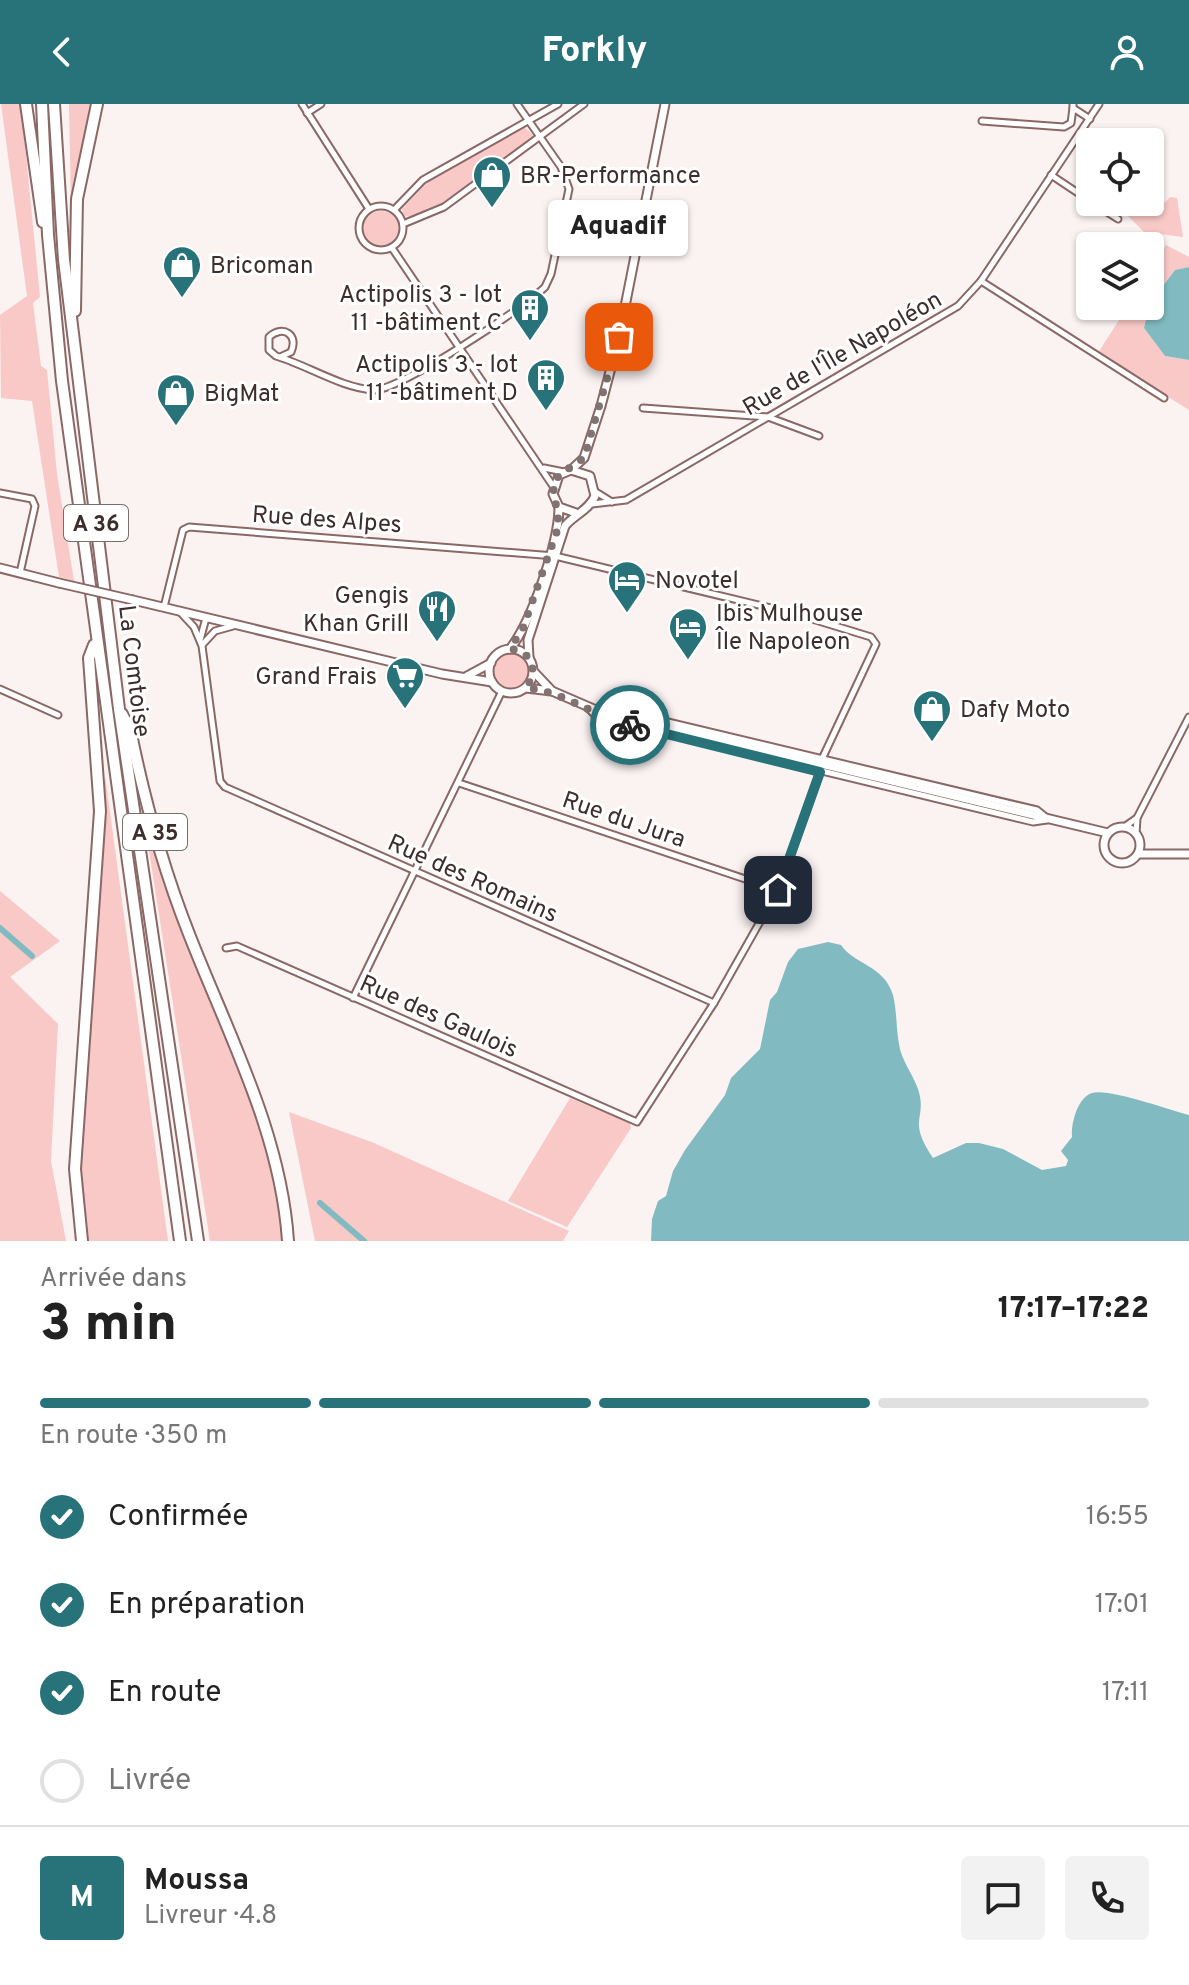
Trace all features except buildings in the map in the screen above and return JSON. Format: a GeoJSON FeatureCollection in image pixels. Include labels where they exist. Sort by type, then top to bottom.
{"type":"FeatureCollection","features":[{"type":"Feature","properties":{"kind":"highway"},"geometry":{"type":"LineString","coordinates":[[26,104],[39,209],[48,235]]}},
{"type":"Feature","properties":{"kind":"highway","name":"La Comtoise"},"geometry":{"type":"LineString","coordinates":[[42,104],[48,235],[62,381],[95,643],[179,1241]]}},
{"type":"Feature","properties":{"kind":"highway","name":"La Comtoise"},"geometry":{"type":"LineString","coordinates":[[54,104],[57,174],[73,337],[119,709],[198,1241]]}},
{"type":"Feature","properties":{"kind":"highway"},"geometry":{"type":"LineString","coordinates":[[73,337],[77,199],[97,104]]}},
{"type":"Feature","properties":{"kind":"highway"},"geometry":{"type":"LineString","coordinates":[[82,1241],[75,1169],[99,823],[89,658],[95,643]]}},
{"type":"Feature","properties":{"kind":"highway","name":"A 35"},"geometry":{"type":"LineString","coordinates":[[119,709],[130,729],[166,870],[262,1115],[282,1190],[288,1241]]}},
{"type":"Feature","properties":{"kind":"main road"},"geometry":{"type":"LineString","coordinates":[[659,104],[661,120]]}},
{"type":"Feature","properties":{"kind":"main road"},"geometry":{"type":"LineString","coordinates":[[467,676],[491,663],[498,653],[510,649],[523,628],[565,526],[576,513],[592,504],[596,492],[584,458],[619,337],[665,104]]}},
{"type":"Feature","properties":{"kind":"main road"},"geometry":{"type":"LineString","coordinates":[[552,691],[534,672],[528,640],[559,525],[559,507],[553,486],[584,458]]}},
{"type":"Feature","properties":{"kind":"main road"},"geometry":{"type":"LineString","coordinates":[[568,471],[590,476]]}},
{"type":"Feature","properties":{"kind":"main road"},"geometry":{"type":"LineString","coordinates":[[559,507],[576,513]]}},
{"type":"Feature","properties":{"kind":"main road"},"geometry":{"type":"LineString","coordinates":[[0,568],[442,674],[492,682],[502,691],[514,693],[526,688],[552,691],[587,707],[1089,832],[1108,833],[1124,827],[1136,834],[1140,844],[1138,854]]}},
{"type":"Feature","properties":{"kind":"main road"},"geometry":{"type":"LineString","coordinates":[[510,649],[529,657]]}},
{"type":"Feature","properties":{"kind":"main road"},"geometry":{"type":"LineString","coordinates":[[491,663],[492,682]]}},
{"type":"Feature","properties":{"kind":"main road"},"geometry":{"type":"LineString","coordinates":[[526,688],[534,672]]}},
{"type":"Feature","properties":{"kind":"main road"},"geometry":{"type":"LineString","coordinates":[[1089,832],[1104,845],[1107,854],[1116,862],[1130,861],[1138,854],[1156,852],[1189,854]]}},
{"type":"Feature","properties":{"kind":"main road"},"geometry":{"type":"LineString","coordinates":[[1104,845],[1108,833]]}},
{"type":"Feature","properties":{"kind":"main road"},"geometry":{"type":"LineString","coordinates":[[1140,844],[1156,852]]}},
{"type":"Feature","properties":{"kind":"street"},"geometry":{"type":"LineString","coordinates":[[302,104],[369,209]]}},
{"type":"Feature","properties":{"kind":"street"},"geometry":{"type":"LineString","coordinates":[[307,113],[321,104]]}},
{"type":"Feature","properties":{"kind":"street"},"geometry":{"type":"LineString","coordinates":[[280,357],[291,352],[295,344],[292,336],[285,331],[269,337],[268,346],[280,357],[362,388],[386,389],[458,347],[537,294],[551,274],[569,189],[561,167],[517,104]]}},
{"type":"Feature","properties":{"kind":"street"},"geometry":{"type":"LineString","coordinates":[[394,210],[423,180],[558,104]]}},
{"type":"Feature","properties":{"kind":"street"},"geometry":{"type":"LineString","coordinates":[[403,224],[444,207],[584,104]]}},
{"type":"Feature","properties":{"kind":"street","name":"Rue de l'Île Napoléon"},"geometry":{"type":"LineString","coordinates":[[592,504],[633,496],[958,306],[981,281],[1099,104]]}},
{"type":"Feature","properties":{"kind":"street"},"geometry":{"type":"LineString","coordinates":[[1073,106],[1090,119]]}},
{"type":"Feature","properties":{"kind":"street"},"geometry":{"type":"LineString","coordinates":[[982,121],[1064,127],[1071,123],[1073,106]]}},
{"type":"Feature","properties":{"kind":"street"},"geometry":{"type":"LineString","coordinates":[[1051,175],[1076,192]]}},
{"type":"Feature","properties":{"kind":"street"},"geometry":{"type":"LineString","coordinates":[[382,206],[394,210],[403,224],[401,238],[392,248],[371,248],[361,238],[359,223],[369,209],[382,206]]}},
{"type":"Feature","properties":{"kind":"street"},"geometry":{"type":"LineString","coordinates":[[1113,216],[1118,219]]}},
{"type":"Feature","properties":{"kind":"street"},"geometry":{"type":"LineString","coordinates":[[392,248],[518,439],[544,468],[553,486]]}},
{"type":"Feature","properties":{"kind":"street"},"geometry":{"type":"LineString","coordinates":[[981,281],[1164,398]]}},
{"type":"Feature","properties":{"kind":"street"},"geometry":{"type":"LineString","coordinates":[[291,352],[300,365]]}},
{"type":"Feature","properties":{"kind":"street"},"geometry":{"type":"LineString","coordinates":[[643,408],[768,417],[819,436]]}},
{"type":"Feature","properties":{"kind":"street"},"geometry":{"type":"LineString","coordinates":[[544,468],[568,471]]}},
{"type":"Feature","properties":{"kind":"street"},"geometry":{"type":"LineString","coordinates":[[596,492],[613,502]]}},
{"type":"Feature","properties":{"kind":"street"},"geometry":{"type":"LineString","coordinates":[[0,493],[32,499],[35,506],[20,573]]}},
{"type":"Feature","properties":{"kind":"street","name":"Rue des Alpes"},"geometry":{"type":"LineString","coordinates":[[164,607],[183,530],[189,527],[552,556]]}},
{"type":"Feature","properties":{"kind":"street"},"geometry":{"type":"LineString","coordinates":[[552,556],[796,614],[871,637],[876,644],[822,759]]}},
{"type":"Feature","properties":{"kind":"street"},"geometry":{"type":"LineString","coordinates":[[179,611],[191,622],[201,643]]}},
{"type":"Feature","properties":{"kind":"street"},"geometry":{"type":"LineString","coordinates":[[201,643],[206,618]]}},
{"type":"Feature","properties":{"kind":"street"},"geometry":{"type":"LineString","coordinates":[[201,643],[215,631],[238,625]]}},
{"type":"Feature","properties":{"kind":"street","name":"Rue des Romains"},"geometry":{"type":"LineString","coordinates":[[201,643],[220,781],[237,793],[714,1003]]}},
{"type":"Feature","properties":{"kind":"street"},"geometry":{"type":"LineString","coordinates":[[0,689],[58,715]]}},
{"type":"Feature","properties":{"kind":"street"},"geometry":{"type":"LineString","coordinates":[[353,998],[502,691]]}},
{"type":"Feature","properties":{"kind":"street"},"geometry":{"type":"LineString","coordinates":[[587,707],[596,716],[820,772],[1033,822],[1048,820]]}},
{"type":"Feature","properties":{"kind":"street"},"geometry":{"type":"LineString","coordinates":[[627,717],[647,717],[1037,810],[1048,820]]}},
{"type":"Feature","properties":{"kind":"street"},"geometry":{"type":"LineString","coordinates":[[1136,834],[1137,818],[1189,717]]}},
{"type":"Feature","properties":{"kind":"street"},"geometry":{"type":"LineString","coordinates":[[714,1003],[778,890],[820,772]]}},
{"type":"Feature","properties":{"kind":"street","name":"Rue du Jura"},"geometry":{"type":"LineString","coordinates":[[459,783],[778,890]]}},
{"type":"Feature","properties":{"kind":"street"},"geometry":{"type":"LineString","coordinates":[[1124,827],[1137,818]]}},
{"type":"Feature","properties":{"kind":"street","name":"Rue des Gaulois"},"geometry":{"type":"LineString","coordinates":[[226,948],[237,946],[637,1122],[714,1003]]}},
{"type":"Feature","properties":{"kind":"shaded area"},"geometry":{"type":"Polygon","coordinates":[[[1,104],[21,104],[40,297],[33,303],[41,366],[47,370],[57,474],[74,581],[59,577],[32,401],[1,398],[0,315],[27,296],[1,104]]]}},
{"type":"Feature","properties":{"kind":"shaded area"},"geometry":{"type":"Polygon","coordinates":[[[69,104],[93,104],[71,209],[69,104]]]}},
{"type":"Feature","properties":{"kind":"shaded area"},"geometry":{"type":"Polygon","coordinates":[[[524,127],[533,135],[531,139],[488,174],[432,210],[416,216],[404,216],[402,209],[429,181],[524,127]]]}},
{"type":"Feature","properties":{"kind":"shaded area"},"geometry":{"type":"Polygon","coordinates":[[[1170,197],[1177,198],[1183,237],[1164,235],[1164,232],[1144,232],[1128,216],[1164,216],[1164,203],[1170,197]]]}},
{"type":"Feature","properties":{"kind":"shaded area"},"geometry":{"type":"Polygon","coordinates":[[[381,211],[394,216],[399,229],[394,242],[381,247],[368,242],[363,229],[368,216],[381,211]]]}},
{"type":"Feature","properties":{"kind":"shaded area"},"geometry":{"type":"Polygon","coordinates":[[[1166,245],[1189,257],[1189,267],[1175,270],[1164,285],[1166,245]]]}},
{"type":"Feature","properties":{"kind":"shaded area"},"geometry":{"type":"Polygon","coordinates":[[[1119,320],[1146,320],[1144,328],[1165,356],[1189,360],[1189,410],[1098,353],[1119,320]]]}},
{"type":"Feature","properties":{"kind":"shaded area"},"geometry":{"type":"Polygon","coordinates":[[[512,652],[525,657],[530,670],[525,683],[512,688],[499,683],[494,670],[499,657],[512,652]]]}},
{"type":"Feature","properties":{"kind":"shaded area"},"geometry":{"type":"Polygon","coordinates":[[[105,775],[168,1241],[87,1241],[83,1215],[81,1134],[99,901],[105,775]]]}},
{"type":"Feature","properties":{"kind":"shaded area"},"geometry":{"type":"Polygon","coordinates":[[[138,780],[258,1116],[279,1191],[285,1241],[210,1241],[138,780]]]}},
{"type":"Feature","properties":{"kind":"shaded area"},"geometry":{"type":"Polygon","coordinates":[[[0,891],[60,941],[10,977],[58,1024],[51,1161],[66,1241],[0,1241],[0,891]]]}},
{"type":"Feature","properties":{"kind":"shaded area"},"geometry":{"type":"Polygon","coordinates":[[[570,1098],[630,1123],[631,1128],[567,1227],[508,1201],[570,1098]]]}},
{"type":"Feature","properties":{"kind":"shaded area"},"geometry":{"type":"Polygon","coordinates":[[[289,1112],[374,1143],[569,1231],[563,1241],[315,1241],[289,1112]]]}},
{"type":"Feature","properties":{"kind":"water"},"geometry":{"type":"Polygon","coordinates":[[[1189,267],[1189,360],[1165,356],[1144,328],[1146,320],[1164,320],[1164,285],[1175,270],[1189,267]]]}},
{"type":"Feature","properties":{"kind":"water"},"geometry":{"type":"Polygon","coordinates":[[[828,942],[841,945],[853,957],[876,971],[889,985],[900,1050],[920,1099],[921,1135],[933,1158],[966,1143],[979,1143],[1003,1149],[1042,1170],[1066,1166],[1068,1160],[1061,1151],[1072,1137],[1074,1119],[1082,1100],[1092,1093],[1125,1096],[1189,1115],[1189,1241],[651,1241],[652,1219],[658,1201],[666,1196],[673,1171],[725,1095],[731,1078],[760,1049],[770,1000],[777,992],[788,962],[798,949],[828,942]]]}},
{"type":"Feature","properties":{"kind":"waterway"},"geometry":{"type":"LineString","coordinates":[[0,928],[32,956]]}},
{"type":"Feature","properties":{"kind":"waterway"},"geometry":{"type":"LineString","coordinates":[[320,1203],[364,1241]]}},
{"type":"Feature","properties":{"kind":"way so far"},"geometry":{"type":"LineString","coordinates":[[619,337],[584,458],[571,470],[559,475],[553,486],[559,507],[559,525],[523,628],[510,649],[525,653],[532,664],[533,678],[526,688],[552,691],[587,707],[596,716],[630,725]]}},
{"type":"Feature","properties":{"kind":"place","name":"BR-Performance"},"geometry":{"type":"Point","coordinates":[492,209]}},
{"type":"Feature","properties":{"kind":"place","name":"Bricoman"},"geometry":{"type":"Point","coordinates":[182,299]}},
{"type":"Feature","properties":{"kind":"place","name":"Aquadif"},"geometry":{"type":"Point","coordinates":[619,337]}},
{"type":"Feature","properties":{"kind":"place","name":"Actipolis 3 - lot 11 -bâtiment C"},"geometry":{"type":"Point","coordinates":[530,342]}},
{"type":"Feature","properties":{"kind":"place","name":"Actipolis 3 - lot 11 -bâtiment D"},"geometry":{"type":"Point","coordinates":[546,412]}},
{"type":"Feature","properties":{"kind":"place","name":"BigMat"},"geometry":{"type":"Point","coordinates":[176,427]}},
{"type":"Feature","properties":{"kind":"place","name":"Novotel"},"geometry":{"type":"Point","coordinates":[627,614]}},
{"type":"Feature","properties":{"kind":"place","name":"Gengis Khan Grill"},"geometry":{"type":"Point","coordinates":[437,643]}},
{"type":"Feature","properties":{"kind":"place","name":"Ibis Mulhouse Île Napoleon"},"geometry":{"type":"Point","coordinates":[688,661]}},
{"type":"Feature","properties":{"kind":"place","name":"Grand Frais"},"geometry":{"type":"Point","coordinates":[405,710]}},
{"type":"Feature","properties":{"kind":"place","name":"Dafy Moto"},"geometry":{"type":"Point","coordinates":[932,743]}},
{"type":"Feature","properties":{"kind":"route"},"geometry":{"type":"LineString","coordinates":[[630,725],[820,772],[778,890]]}}]}
